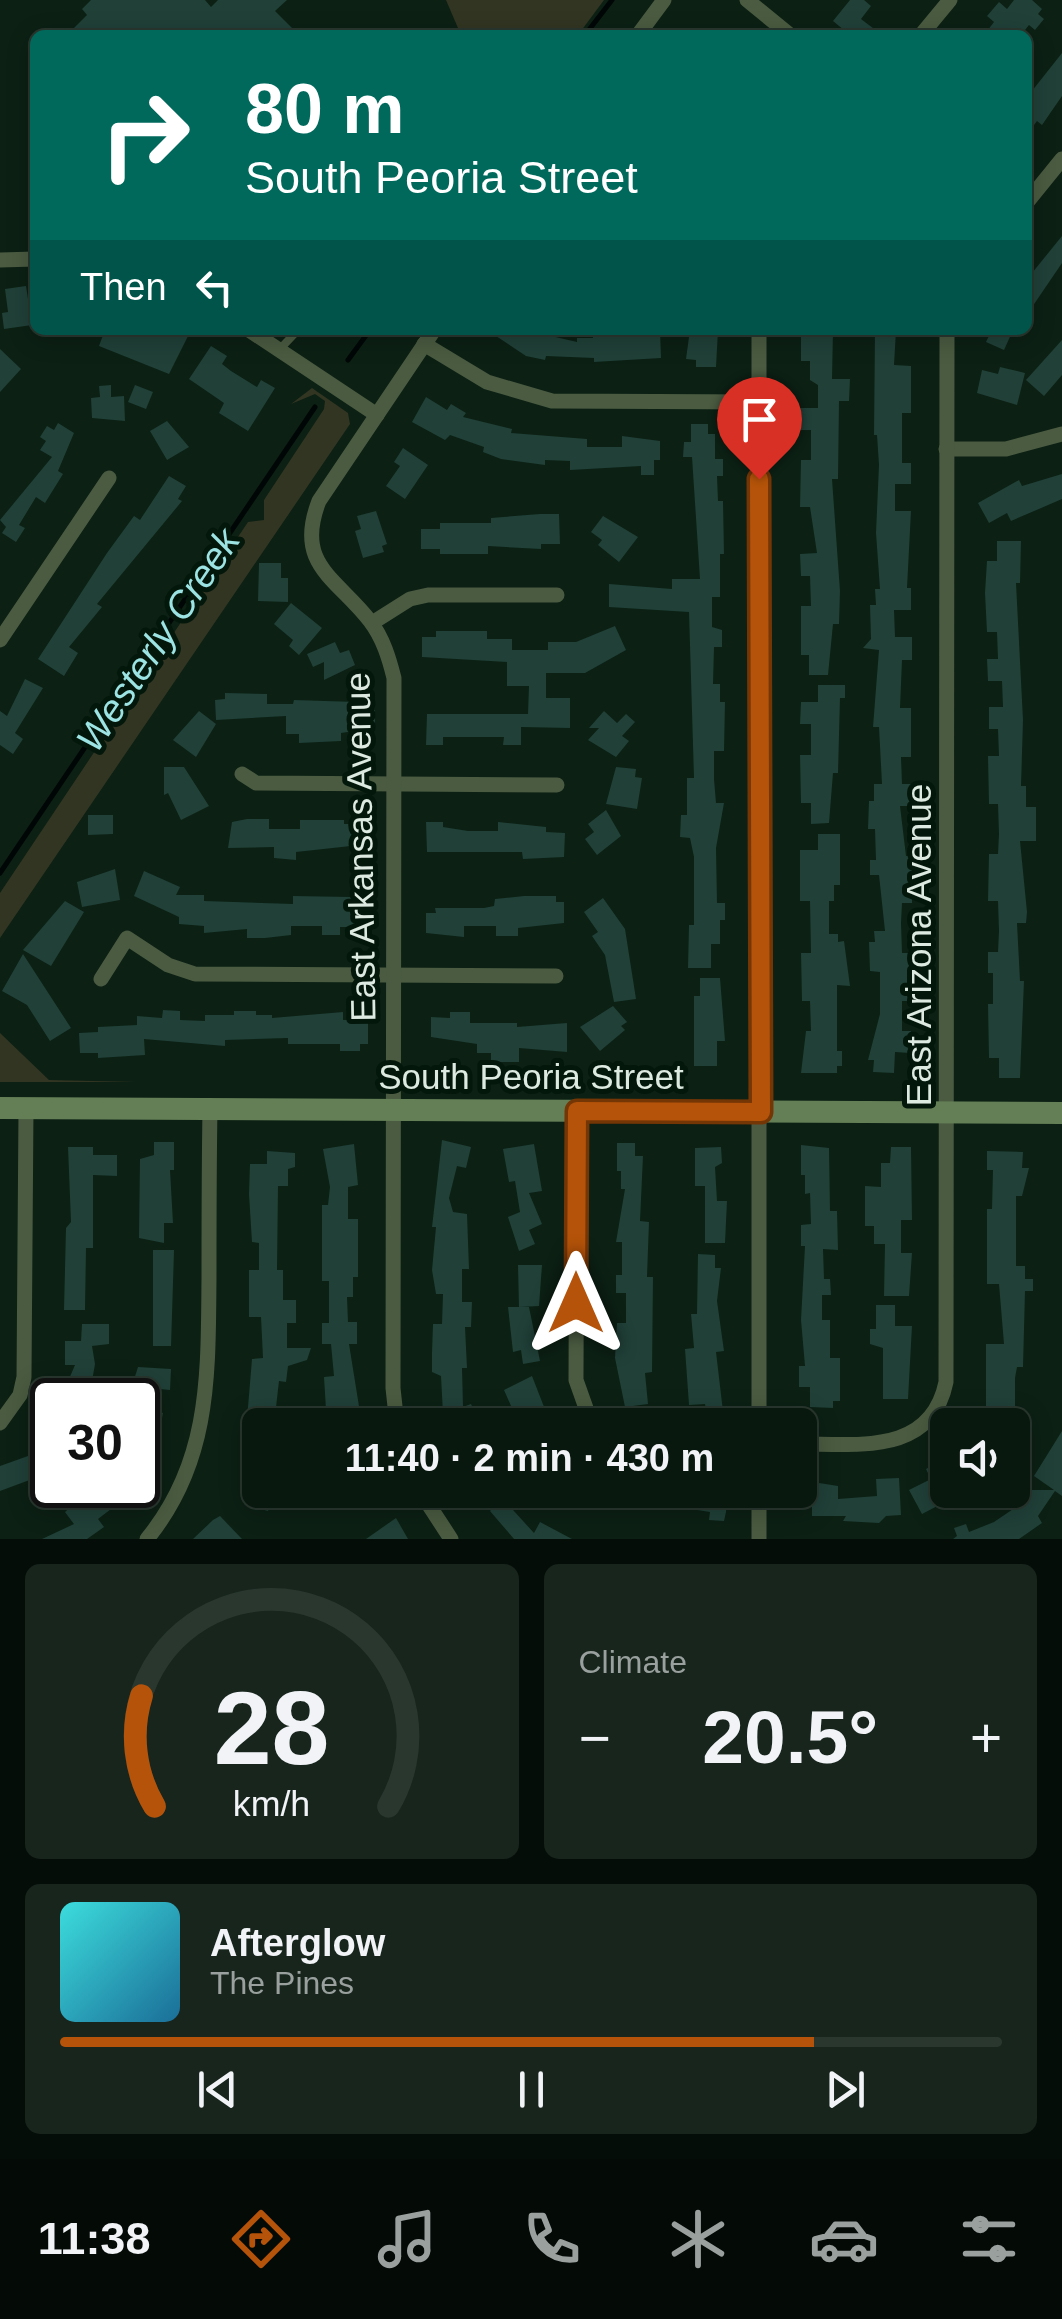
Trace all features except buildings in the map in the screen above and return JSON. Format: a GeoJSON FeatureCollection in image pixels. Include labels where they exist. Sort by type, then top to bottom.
{"type":"FeatureCollection","features":[{"type":"Feature","properties":{"kind":"main road","name":"South Peoria Street"},"geometry":{"type":"LineString","coordinates":[[0,1108],[1062,1114]]}},
{"type":"Feature","properties":{"kind":"street"},"geometry":{"type":"LineString","coordinates":[[642,30],[664,0]]}},
{"type":"Feature","properties":{"kind":"street"},"geometry":{"type":"LineString","coordinates":[[747,0],[784,30]]}},
{"type":"Feature","properties":{"kind":"street"},"geometry":{"type":"LineString","coordinates":[[925,30],[950,0]]}},
{"type":"Feature","properties":{"kind":"street"},"geometry":{"type":"LineString","coordinates":[[1032,196],[1062,159]]}},
{"type":"Feature","properties":{"kind":"street"},"geometry":{"type":"LineString","coordinates":[[0,260],[30,259]]}},
{"type":"Feature","properties":{"kind":"street"},"geometry":{"type":"LineString","coordinates":[[256,335],[376,415]]}},
{"type":"Feature","properties":{"kind":"street"},"geometry":{"type":"LineString","coordinates":[[759,335],[760,1408]]}},
{"type":"Feature","properties":{"kind":"street","name":"East Arizona Avenue"},"geometry":{"type":"LineString","coordinates":[[817,1443],[898,1441],[926,1424],[943,1396],[948,1113],[947,335]]}},
{"type":"Feature","properties":{"kind":"street"},"geometry":{"type":"LineString","coordinates":[[429,337],[486,382],[552,401],[759,402]]}},
{"type":"Feature","properties":{"kind":"street","name":"East Arkansas Avenue"},"geometry":{"type":"LineString","coordinates":[[395,1408],[394,678],[372,623],[324,575],[313,548],[312,529],[320,501],[429,337]]}},
{"type":"Feature","properties":{"kind":"street"},"geometry":{"type":"LineString","coordinates":[[946,449],[1006,448],[1062,434]]}},
{"type":"Feature","properties":{"kind":"street"},"geometry":{"type":"LineString","coordinates":[[0,640],[109,478]]}},
{"type":"Feature","properties":{"kind":"street"},"geometry":{"type":"LineString","coordinates":[[372,623],[410,599],[428,595],[557,595]]}},
{"type":"Feature","properties":{"kind":"street"},"geometry":{"type":"LineString","coordinates":[[242,774],[256,783],[557,786]]}},
{"type":"Feature","properties":{"kind":"street"},"geometry":{"type":"LineString","coordinates":[[101,978],[128,938],[168,965],[196,974],[556,976]]}},
{"type":"Feature","properties":{"kind":"street"},"geometry":{"type":"LineString","coordinates":[[0,1423],[20,1396],[24,1377],[26,1109]]}},
{"type":"Feature","properties":{"kind":"street"},"geometry":{"type":"LineString","coordinates":[[146,1539],[174,1502],[191,1466],[205,1414],[210,1110]]}},
{"type":"Feature","properties":{"kind":"street"},"geometry":{"type":"LineString","coordinates":[[577,1111],[576,1380],[586,1408]]}},
{"type":"Feature","properties":{"kind":"street"},"geometry":{"type":"LineString","coordinates":[[432,1508],[452,1539]]}},
{"type":"Feature","properties":{"kind":"street"},"geometry":{"type":"LineString","coordinates":[[759,1508],[759,1539]]}},
{"type":"Feature","properties":{"kind":"lane"},"geometry":{"type":"LineString","coordinates":[[279,350],[293,335]]}},
{"type":"Feature","properties":{"kind":"green space"},"geometry":{"type":"Polygon","coordinates":[[[446,0],[604,0],[582,30],[459,30],[446,0]]]}},
{"type":"Feature","properties":{"kind":"green space"},"geometry":{"type":"Polygon","coordinates":[[[312,388],[348,413],[350,424],[0,938],[0,893],[248,522],[264,520],[264,500],[324,409],[325,401],[315,394],[291,404],[312,388]]]}},
{"type":"Feature","properties":{"kind":"green space"},"geometry":{"type":"Polygon","coordinates":[[[0,1033],[49,1080],[138,1082],[0,1082],[0,1033]]]}},
{"type":"Feature","properties":{"kind":"waterway","name":"Westerly Creek"},"geometry":{"type":"LineString","coordinates":[[589,30],[612,0]]}},
{"type":"Feature","properties":{"kind":"waterway","name":"Westerly Creek"},"geometry":{"type":"LineString","coordinates":[[348,360],[366,335]]}},
{"type":"Feature","properties":{"kind":"waterway","name":"Westerly Creek"},"geometry":{"type":"LineString","coordinates":[[0,873],[315,407]]}},
{"type":"Feature","properties":{"kind":"route"},"geometry":{"type":"LineString","coordinates":[[576,1303],[577,1111],[761,1112],[759,479]]}}]}
